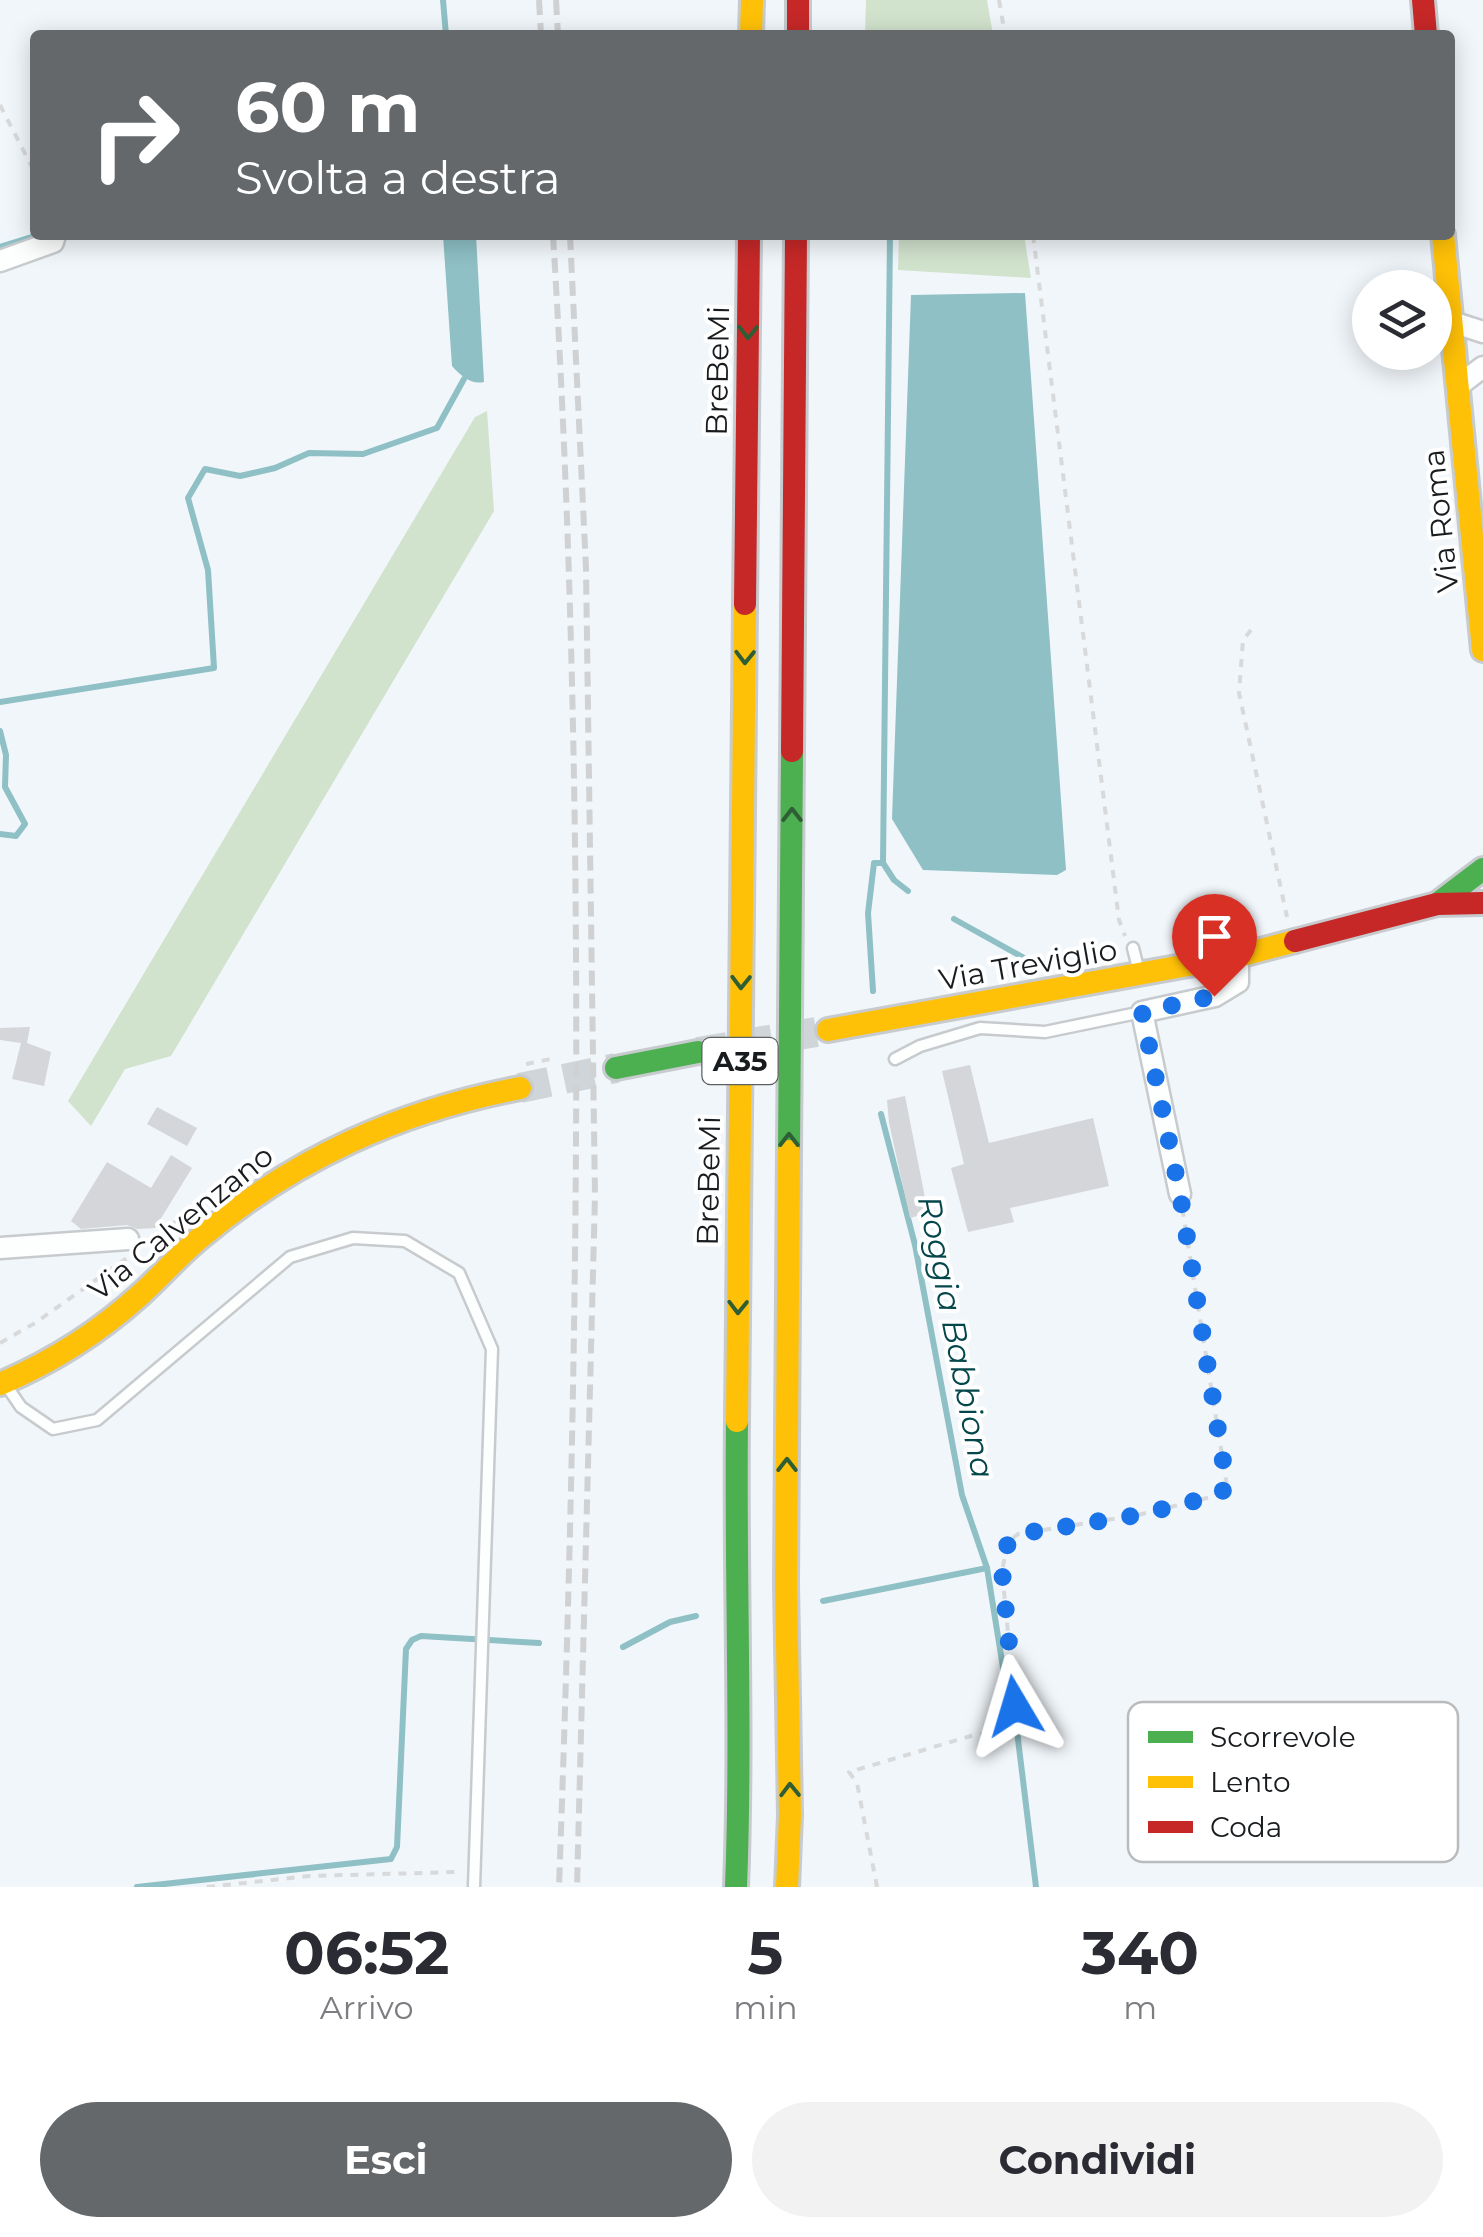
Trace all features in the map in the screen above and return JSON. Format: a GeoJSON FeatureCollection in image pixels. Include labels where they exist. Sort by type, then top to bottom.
{"type":"FeatureCollection","features":[{"type":"Feature","properties":{"kind":"main road"},"geometry":{"type":"LineString","coordinates":[[751,30],[752,0]]}},
{"type":"Feature","properties":{"kind":"main road"},"geometry":{"type":"LineString","coordinates":[[798,0],[798,30]]}},
{"type":"Feature","properties":{"kind":"main road"},"geometry":{"type":"LineString","coordinates":[[1423,0],[1426,30]]}},
{"type":"Feature","properties":{"kind":"main road","name":"BreBeMi"},"geometry":{"type":"LineString","coordinates":[[736,1887],[739,1814],[735,1584],[749,240]]}},
{"type":"Feature","properties":{"kind":"main road","name":"A35"},"geometry":{"type":"LineString","coordinates":[[787,1887],[796,240]]}},
{"type":"Feature","properties":{"kind":"main road","name":"Via Roma"},"geometry":{"type":"LineString","coordinates":[[1444,240],[1447,270]]}},
{"type":"Feature","properties":{"kind":"main road","name":"Via Roma"},"geometry":{"type":"LineString","coordinates":[[1452,322],[1483,650]]}},
{"type":"Feature","properties":{"kind":"main road","name":"Via Treviglio"},"geometry":{"type":"LineString","coordinates":[[1437,904],[1483,869]]}},
{"type":"Feature","properties":{"kind":"main road","name":"Via Treviglio"},"geometry":{"type":"LineString","coordinates":[[828,1030],[1238,956],[1437,904],[1483,903]]}},
{"type":"Feature","properties":{"kind":"main road"},"geometry":{"type":"LineString","coordinates":[[616,1068],[698,1052]]}},
{"type":"Feature","properties":{"kind":"main road","name":"Via Calvenzano"},"geometry":{"type":"LineString","coordinates":[[2,1383],[84,1338],[277,1178],[380,1124],[476,1095],[520,1088]]}},
{"type":"Feature","properties":{"kind":"street"},"geometry":{"type":"LineString","coordinates":[[0,261],[49,240]]}},
{"type":"Feature","properties":{"kind":"street"},"geometry":{"type":"LineString","coordinates":[[1452,322],[1483,332]]}},
{"type":"Feature","properties":{"kind":"street"},"geometry":{"type":"LineString","coordinates":[[1458,386],[1483,367]]}},
{"type":"Feature","properties":{"kind":"street"},"geometry":{"type":"LineString","coordinates":[[1180,1194],[1142,1012],[1214,996],[1238,982],[1238,956]]}},
{"type":"Feature","properties":{"kind":"street"},"geometry":{"type":"LineString","coordinates":[[0,1248],[128,1239]]}},
{"type":"Feature","properties":{"kind":"lane"},"geometry":{"type":"LineString","coordinates":[[1133,948],[1140,975]]}},
{"type":"Feature","properties":{"kind":"lane"},"geometry":{"type":"LineString","coordinates":[[895,1059],[920,1046],[980,1028],[1045,1032],[1142,1012]]}},
{"type":"Feature","properties":{"kind":"lane"},"geometry":{"type":"LineString","coordinates":[[2,1383],[21,1406],[53,1429],[97,1420],[290,1257],[352,1238],[405,1241],[459,1274],[492,1349],[474,1887]]}},
{"type":"Feature","properties":{"kind":"path"},"geometry":{"type":"LineString","coordinates":[[998,0],[1003,30]]}},
{"type":"Feature","properties":{"kind":"path"},"geometry":{"type":"LineString","coordinates":[[0,105],[30,162]]}},
{"type":"Feature","properties":{"kind":"path"},"geometry":{"type":"LineString","coordinates":[[1035,240],[1119,920],[1133,948]]}},
{"type":"Feature","properties":{"kind":"path"},"geometry":{"type":"LineString","coordinates":[[1250,630],[1242,640],[1238,692],[1294,942]]}},
{"type":"Feature","properties":{"kind":"path"},"geometry":{"type":"LineString","coordinates":[[877,1887],[856,1783],[848,1772],[994,1732],[1012,1723],[1015,1706],[1002,1571],[1008,1542],[1018,1534],[1138,1515],[1219,1495],[1227,1486],[1180,1194]]}},
{"type":"Feature","properties":{"kind":"path"},"geometry":{"type":"LineString","coordinates":[[207,1887],[310,1876],[474,1872]]}},
{"type":"Feature","properties":{"kind":"green space"},"geometry":{"type":"Polygon","coordinates":[[[866,0],[987,0],[992,30],[865,30],[866,0]]]}},
{"type":"Feature","properties":{"kind":"green space"},"geometry":{"type":"Polygon","coordinates":[[[899,240],[1025,240],[1031,278],[898,270],[899,240]]]}},
{"type":"Feature","properties":{"kind":"green space"},"geometry":{"type":"Polygon","coordinates":[[[487,411],[494,511],[171,1056],[125,1069],[91,1126],[68,1101],[475,417],[487,411]]]}},
{"type":"Feature","properties":{"kind":"water"},"geometry":{"type":"Polygon","coordinates":[[[443,240],[476,240],[484,382],[466,379],[452,366],[443,240]]]}},
{"type":"Feature","properties":{"kind":"water"},"geometry":{"type":"Polygon","coordinates":[[[1025,293],[1066,870],[1057,875],[923,870],[892,819],[911,295],[1025,293]]]}},
{"type":"Feature","properties":{"kind":"building"},"geometry":{"type":"Polygon","coordinates":[[[30,1027],[27,1043],[51,1052],[44,1086],[12,1079],[21,1043],[0,1040],[0,1028],[30,1027]]]}},
{"type":"Feature","properties":{"kind":"building"},"geometry":{"type":"Polygon","coordinates":[[[970,1065],[989,1143],[1093,1118],[1109,1186],[1010,1208],[1014,1222],[968,1232],[951,1168],[964,1164],[942,1071],[970,1065]]]}},
{"type":"Feature","properties":{"kind":"building"},"geometry":{"type":"Polygon","coordinates":[[[905,1096],[928,1213],[910,1218],[887,1100],[905,1096]]]}},
{"type":"Feature","properties":{"kind":"building"},"geometry":{"type":"Polygon","coordinates":[[[157,1107],[197,1128],[187,1146],[147,1124],[157,1107]]]}},
{"type":"Feature","properties":{"kind":"building"},"geometry":{"type":"Polygon","coordinates":[[[171,1155],[192,1168],[155,1228],[127,1225],[81,1229],[71,1221],[107,1162],[151,1188],[171,1155]]]}},
{"type":"Feature","properties":{"kind":"waterway"},"geometry":{"type":"LineString","coordinates":[[443,0],[446,30]]}},
{"type":"Feature","properties":{"kind":"waterway"},"geometry":{"type":"LineString","coordinates":[[0,247],[30,238]]}},
{"type":"Feature","properties":{"kind":"waterway"},"geometry":{"type":"LineString","coordinates":[[890,240],[883,863],[894,880],[908,891]]}},
{"type":"Feature","properties":{"kind":"waterway"},"geometry":{"type":"LineString","coordinates":[[0,702],[214,668],[208,570],[188,498],[205,469],[240,476],[275,468],[309,453],[363,454],[437,428],[464,379]]}},
{"type":"Feature","properties":{"kind":"waterway"},"geometry":{"type":"LineString","coordinates":[[0,731],[6,755],[5,787],[25,824],[16,836],[0,834]]}},
{"type":"Feature","properties":{"kind":"waterway","name":"Roggia Babbiona"},"geometry":{"type":"LineString","coordinates":[[873,991],[868,913],[874,863],[883,863]]}},
{"type":"Feature","properties":{"kind":"waterway"},"geometry":{"type":"LineString","coordinates":[[954,919],[1033,963]]}},
{"type":"Feature","properties":{"kind":"waterway","name":"Roggia Babbiona"},"geometry":{"type":"LineString","coordinates":[[881,1114],[915,1245],[962,1495],[987,1568],[1009,1705],[1017,1731],[1036,1887]]}},
{"type":"Feature","properties":{"kind":"waterway"},"geometry":{"type":"LineString","coordinates":[[823,1601],[987,1568]]}},
{"type":"Feature","properties":{"kind":"waterway"},"geometry":{"type":"LineString","coordinates":[[623,1647],[670,1622],[696,1616]]}},
{"type":"Feature","properties":{"kind":"waterway"},"geometry":{"type":"LineString","coordinates":[[137,1887],[391,1859],[397,1847],[406,1649],[412,1640],[421,1636],[539,1643]]}},
{"type":"Feature","properties":{"kind":"tunnel"},"geometry":{"type":"LineString","coordinates":[[698,1052],[828,1030]]}},
{"type":"Feature","properties":{"kind":"tunnel"},"geometry":{"type":"LineString","coordinates":[[520,1088],[616,1068]]}},
{"type":"Feature","properties":{"kind":"railway"},"geometry":{"type":"LineString","coordinates":[[539,0],[541,30]]}},
{"type":"Feature","properties":{"kind":"railway"},"geometry":{"type":"LineString","coordinates":[[556,0],[558,30]]}},
{"type":"Feature","properties":{"kind":"railway"},"geometry":{"type":"LineString","coordinates":[[553,240],[571,648],[576,1061],[571,1474],[559,1887]]}},
{"type":"Feature","properties":{"kind":"railway"},"geometry":{"type":"LineString","coordinates":[[570,240],[586,568],[595,1196],[577,1887]]}},
{"type":"Feature","properties":{"kind":"traffic: fast"},"geometry":{"type":"LineString","coordinates":[[789,1151],[792,751]]}},
{"type":"Feature","properties":{"kind":"traffic: fast"},"geometry":{"type":"LineString","coordinates":[[1437,904],[1483,869]]}},
{"type":"Feature","properties":{"kind":"traffic: fast"},"geometry":{"type":"LineString","coordinates":[[616,1068],[698,1052]]}},
{"type":"Feature","properties":{"kind":"traffic: fast"},"geometry":{"type":"LineString","coordinates":[[736,1887],[737,1421]]}},
{"type":"Feature","properties":{"kind":"traffic: slow"},"geometry":{"type":"LineString","coordinates":[[751,30],[752,0]]}},
{"type":"Feature","properties":{"kind":"traffic: slow"},"geometry":{"type":"LineString","coordinates":[[1443,240],[1483,650]]}},
{"type":"Feature","properties":{"kind":"traffic: slow"},"geometry":{"type":"LineString","coordinates":[[737,1421],[745,604]]}},
{"type":"Feature","properties":{"kind":"traffic: slow"},"geometry":{"type":"LineString","coordinates":[[828,1030],[1238,956],[1295,941]]}},
{"type":"Feature","properties":{"kind":"traffic: slow"},"geometry":{"type":"LineString","coordinates":[[0,1384],[91,1334],[237,1209],[312,1161],[391,1124],[520,1088]]}},
{"type":"Feature","properties":{"kind":"traffic: slow"},"geometry":{"type":"LineString","coordinates":[[787,1887],[789,1151]]}},
{"type":"Feature","properties":{"kind":"traffic: jam"},"geometry":{"type":"LineString","coordinates":[[798,0],[798,30]]}},
{"type":"Feature","properties":{"kind":"traffic: jam"},"geometry":{"type":"LineString","coordinates":[[1423,0],[1426,30]]}},
{"type":"Feature","properties":{"kind":"traffic: jam"},"geometry":{"type":"LineString","coordinates":[[745,604],[749,240]]}},
{"type":"Feature","properties":{"kind":"traffic: jam"},"geometry":{"type":"LineString","coordinates":[[792,751],[796,240]]}},
{"type":"Feature","properties":{"kind":"traffic: jam"},"geometry":{"type":"LineString","coordinates":[[1295,941],[1437,904],[1483,903]]}},
{"type":"Feature","properties":{"kind":"route"},"geometry":{"type":"LineString","coordinates":[[1015,1706],[1002,1571],[1008,1542],[1018,1534],[1138,1515],[1219,1495],[1227,1486],[1180,1194],[1142,1012],[1214,996]]}}]}
